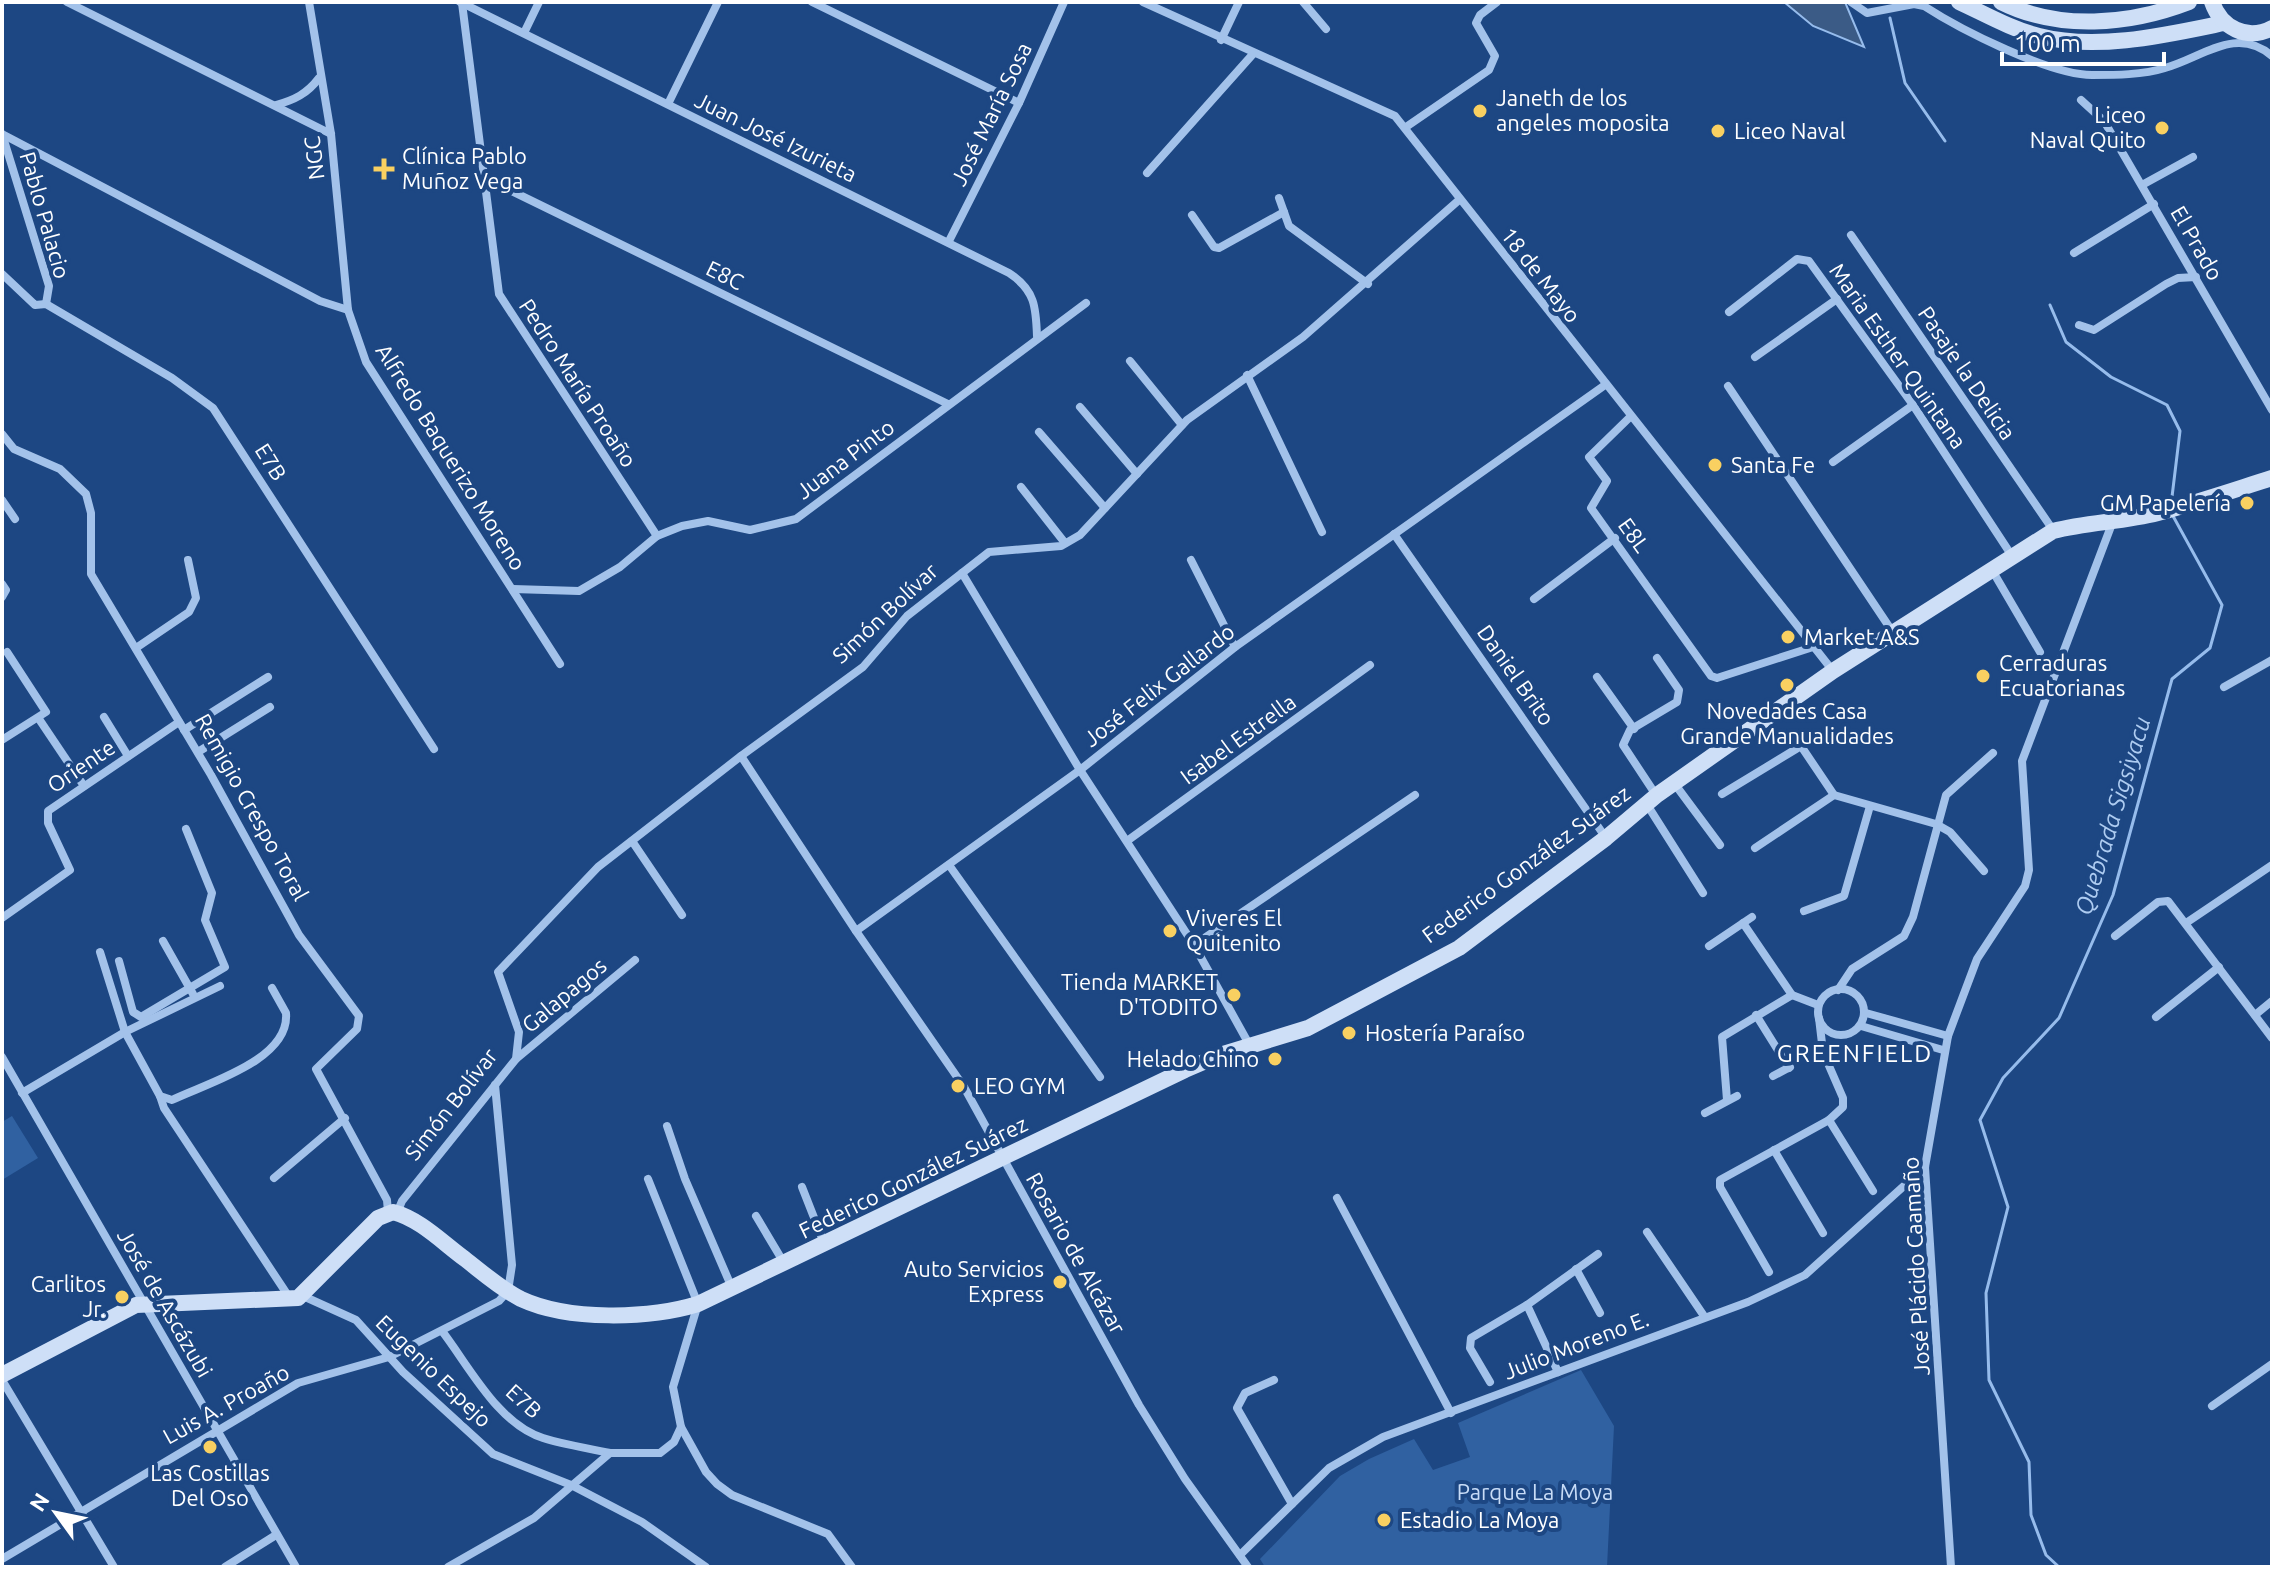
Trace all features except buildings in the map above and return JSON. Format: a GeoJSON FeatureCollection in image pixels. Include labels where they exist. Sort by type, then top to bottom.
{"type":"FeatureCollection","features":[{"type":"Feature","properties":{"kind":"street"},"geometry":{"type":"LineString","coordinates":[[67,2],[331,134]]}},
{"type":"Feature","properties":{"kind":"street","name":"NGC"},"geometry":{"type":"LineString","coordinates":[[309,2],[319,78],[331,134],[348,310]]}},
{"type":"Feature","properties":{"kind":"street","name":"Juan José Izurieta"},"geometry":{"type":"LineString","coordinates":[[461,2],[1009,273],[1029,289],[1036,302],[1037,336]]}},
{"type":"Feature","properties":{"kind":"street","name":"Pedro María Proaño"},"geometry":{"type":"LineString","coordinates":[[461,2],[499,294],[657,536]]}},
{"type":"Feature","properties":{"kind":"street"},"geometry":{"type":"LineString","coordinates":[[524,33],[539,2]]}},
{"type":"Feature","properties":{"kind":"street"},"geometry":{"type":"LineString","coordinates":[[668,104],[718,2]]}},
{"type":"Feature","properties":{"kind":"street"},"geometry":{"type":"LineString","coordinates":[[812,2],[1019,103]]}},
{"type":"Feature","properties":{"kind":"street","name":"José María Sosa"},"geometry":{"type":"LineString","coordinates":[[949,241],[1019,103],[1064,2]]}},
{"type":"Feature","properties":{"kind":"street","name":"18 de Mayo"},"geometry":{"type":"LineString","coordinates":[[1143,2],[1221,40],[1384,109],[1406,127],[1459,200],[1833,671]]}},
{"type":"Feature","properties":{"kind":"street"},"geometry":{"type":"LineString","coordinates":[[1221,40],[1239,2]]}},
{"type":"Feature","properties":{"kind":"street"},"geometry":{"type":"LineString","coordinates":[[1303,2],[1326,29]]}},
{"type":"Feature","properties":{"kind":"street"},"geometry":{"type":"LineString","coordinates":[[1406,127],[1489,70],[1495,56],[1476,23],[1480,15],[1497,2]]}},
{"type":"Feature","properties":{"kind":"street"},"geometry":{"type":"LineString","coordinates":[[1851,2],[1867,13],[1914,4],[1924,6],[1990,41],[2083,75],[2163,69],[2234,42],[2254,46],[2272,56]]}},
{"type":"Feature","properties":{"kind":"street"},"geometry":{"type":"LineString","coordinates":[[1959,2],[2009,26],[2066,41],[2115,39],[2224,23]]}},
{"type":"Feature","properties":{"kind":"street"},"geometry":{"type":"LineString","coordinates":[[2001,2],[2040,17],[2075,22],[2136,16],[2189,2]]}},
{"type":"Feature","properties":{"kind":"street"},"geometry":{"type":"LineString","coordinates":[[2212,2],[2224,23],[2272,44]]}},
{"type":"Feature","properties":{"kind":"street"},"geometry":{"type":"LineString","coordinates":[[2255,34],[2272,28]]}},
{"type":"Feature","properties":{"kind":"street"},"geometry":{"type":"LineString","coordinates":[[1147,173],[1253,54]]}},
{"type":"Feature","properties":{"kind":"street"},"geometry":{"type":"LineString","coordinates":[[276,105],[303,95],[319,78]]}},
{"type":"Feature","properties":{"kind":"street","name":"El Prado"},"geometry":{"type":"LineString","coordinates":[[2081,100],[2104,121],[2272,410]]}},
{"type":"Feature","properties":{"kind":"street"},"geometry":{"type":"LineString","coordinates":[[2,134],[320,301],[348,310]]}},
{"type":"Feature","properties":{"kind":"street","name":"Pablo Palacio"},"geometry":{"type":"LineString","coordinates":[[2,134],[49,286],[46,304]]}},
{"type":"Feature","properties":{"kind":"street"},"geometry":{"type":"LineString","coordinates":[[2142,185],[2193,157]]}},
{"type":"Feature","properties":{"kind":"street","name":"E8C"},"geometry":{"type":"LineString","coordinates":[[485,178],[948,404]]}},
{"type":"Feature","properties":{"kind":"street"},"geometry":{"type":"LineString","coordinates":[[1279,198],[1289,226],[1368,284]]}},
{"type":"Feature","properties":{"kind":"street"},"geometry":{"type":"LineString","coordinates":[[1021,487],[1065,543],[1080,535],[1182,425],[1368,284],[1459,200]]}},
{"type":"Feature","properties":{"kind":"street"},"geometry":{"type":"LineString","coordinates":[[2074,253],[2154,204]]}},
{"type":"Feature","properties":{"kind":"street"},"geometry":{"type":"LineString","coordinates":[[1192,215],[1214,247],[1219,248],[1284,212]]}},
{"type":"Feature","properties":{"kind":"street","name":"Pasaje la Delicia"},"geometry":{"type":"LineString","coordinates":[[1851,235],[2053,531]]}},
{"type":"Feature","properties":{"kind":"street","name":"Maria Esther Quintana"},"geometry":{"type":"LineString","coordinates":[[1729,312],[1803,258],[1809,261],[1913,405],[2012,556]]}},
{"type":"Feature","properties":{"kind":"street","name":"E7B"},"geometry":{"type":"LineString","coordinates":[[2,274],[28,300],[46,304],[172,378],[213,408],[434,749]]}},
{"type":"Feature","properties":{"kind":"street"},"geometry":{"type":"LineString","coordinates":[[2079,325],[2094,330],[2166,284],[2185,276],[2196,277]]}},
{"type":"Feature","properties":{"kind":"street"},"geometry":{"type":"LineString","coordinates":[[1755,357],[1837,299]]}},
{"type":"Feature","properties":{"kind":"street","name":"Juana Pinto"},"geometry":{"type":"LineString","coordinates":[[513,589],[579,591],[620,567],[657,536],[708,521],[750,530],[796,519],[1037,336],[1086,303]]}},
{"type":"Feature","properties":{"kind":"street","name":"Alfredo Baquerizo Moreno"},"geometry":{"type":"LineString","coordinates":[[348,310],[366,362],[560,664]]}},
{"type":"Feature","properties":{"kind":"street"},"geometry":{"type":"LineString","coordinates":[[1130,361],[1182,425]]}},
{"type":"Feature","properties":{"kind":"street"},"geometry":{"type":"LineString","coordinates":[[1247,375],[1322,532]]}},
{"type":"Feature","properties":{"kind":"street","name":"José Felix Gallardo"},"geometry":{"type":"LineString","coordinates":[[856,931],[1080,770],[1235,647],[1605,385]]}},
{"type":"Feature","properties":{"kind":"street"},"geometry":{"type":"LineString","coordinates":[[1728,386],[1892,631]]}},
{"type":"Feature","properties":{"kind":"street"},"geometry":{"type":"LineString","coordinates":[[1833,462],[1913,405]]}},
{"type":"Feature","properties":{"kind":"street"},"geometry":{"type":"LineString","coordinates":[[1080,407],[1137,474]]}},
{"type":"Feature","properties":{"kind":"street","name":"E8L"},"geometry":{"type":"LineString","coordinates":[[1630,417],[1589,457],[1607,481],[1591,508],[1711,676],[1717,678],[1813,647]]}},
{"type":"Feature","properties":{"kind":"street"},"geometry":{"type":"LineString","coordinates":[[1039,432],[1105,508]]}},
{"type":"Feature","properties":{"kind":"street","name":"Remigio Crespo Toral"},"geometry":{"type":"LineString","coordinates":[[2,434],[14,449],[60,469],[86,494],[91,513],[91,574],[198,752],[299,935],[359,1016],[357,1029],[316,1069],[318,1078],[345,1118],[393,1212]]}},
{"type":"Feature","properties":{"kind":"street","name":"Federico González Suárez"},"geometry":{"type":"LineString","coordinates":[[698,1304],[1185,1070],[1308,1028],[1459,948],[1606,838],[1652,799],[1833,671],[1990,568],[2053,531],[2091,521],[2113,521],[2157,513],[2272,478]]}},
{"type":"Feature","properties":{"kind":"street"},"geometry":{"type":"LineString","coordinates":[[2,500],[15,519]]}},
{"type":"Feature","properties":{"kind":"street","name":"José Plácido Caamaño"},"geometry":{"type":"LineString","coordinates":[[1951,1567],[1925,1167],[1943,1050],[1977,959],[2025,886],[2029,870],[2022,761],[2113,521]]}},
{"type":"Feature","properties":{"kind":"street","name":"Daniel Brito"},"geometry":{"type":"LineString","coordinates":[[1394,534],[1606,838]]}},
{"type":"Feature","properties":{"kind":"street"},"geometry":{"type":"LineString","coordinates":[[1534,599],[1615,538]]}},
{"type":"Feature","properties":{"kind":"street","name":"Simón Bolívar"},"geometry":{"type":"LineString","coordinates":[[297,1298],[364,1231],[393,1212],[516,1059],[519,1032],[498,972],[598,867],[741,756],[863,667],[907,616],[989,552],[1065,543]]}},
{"type":"Feature","properties":{"kind":"street"},"geometry":{"type":"LineString","coordinates":[[136,648],[189,612],[196,598],[188,560]]}},
{"type":"Feature","properties":{"kind":"street"},"geometry":{"type":"LineString","coordinates":[[1191,560],[1235,647]]}},
{"type":"Feature","properties":{"kind":"street"},"geometry":{"type":"LineString","coordinates":[[1990,568],[2040,652]]}},
{"type":"Feature","properties":{"kind":"street"},"geometry":{"type":"LineString","coordinates":[[962,573],[1080,770],[1194,945],[1250,1046]]}},
{"type":"Feature","properties":{"kind":"street"},"geometry":{"type":"LineString","coordinates":[[2,584],[6,590],[2,597]]}},
{"type":"Feature","properties":{"kind":"street"},"geometry":{"type":"LineString","coordinates":[[2,740],[46,712],[7,652]]}},
{"type":"Feature","properties":{"kind":"street"},"geometry":{"type":"LineString","coordinates":[[1657,658],[1679,690],[1677,702],[1625,736],[1624,750],[1703,893]]}},
{"type":"Feature","properties":{"kind":"street"},"geometry":{"type":"LineString","coordinates":[[2224,687],[2272,660]]}},
{"type":"Feature","properties":{"kind":"street","name":"Isabel Estrella"},"geometry":{"type":"LineString","coordinates":[[1127,841],[1370,665]]}},
{"type":"Feature","properties":{"kind":"street","name":"Oriente"},"geometry":{"type":"LineString","coordinates":[[2,918],[69,873],[71,865],[48,823],[46,813],[128,756],[268,677]]}},
{"type":"Feature","properties":{"kind":"street"},"geometry":{"type":"LineString","coordinates":[[1597,677],[1634,729]]}},
{"type":"Feature","properties":{"kind":"street"},"geometry":{"type":"LineString","coordinates":[[198,752],[270,707]]}},
{"type":"Feature","properties":{"kind":"street"},"geometry":{"type":"LineString","coordinates":[[104,717],[128,756]]}},
{"type":"Feature","properties":{"kind":"street"},"geometry":{"type":"LineString","coordinates":[[39,719],[84,786]]}},
{"type":"Feature","properties":{"kind":"street"},"geometry":{"type":"LineString","coordinates":[[1722,794],[1801,746],[1834,795],[1936,824],[1950,832],[1984,871]]}},
{"type":"Feature","properties":{"kind":"street"},"geometry":{"type":"LineString","coordinates":[[1769,1272],[1720,1187],[1720,1180],[1838,1115],[1843,1098],[1820,1043],[1818,1005],[1826,995],[1838,990],[1852,969],[1904,936],[1913,917],[1946,795],[1993,753]]}},
{"type":"Feature","properties":{"kind":"street","name":"Rosario de Alcázar"},"geometry":{"type":"LineString","coordinates":[[741,756],[856,931],[964,1087],[1139,1405],[1248,1567]]}},
{"type":"Feature","properties":{"kind":"street"},"geometry":{"type":"LineString","coordinates":[[1674,783],[1720,845]]}},
{"type":"Feature","properties":{"kind":"street"},"geometry":{"type":"LineString","coordinates":[[1194,945],[1415,795]]}},
{"type":"Feature","properties":{"kind":"street"},"geometry":{"type":"LineString","coordinates":[[1755,848],[1834,795]]}},
{"type":"Feature","properties":{"kind":"street"},"geometry":{"type":"LineString","coordinates":[[1804,911],[1844,896],[1870,806]]}},
{"type":"Feature","properties":{"kind":"street"},"geometry":{"type":"LineString","coordinates":[[22,1093],[192,994],[225,967],[205,920],[212,893],[186,829]]}},
{"type":"Feature","properties":{"kind":"street"},"geometry":{"type":"LineString","coordinates":[[632,841],[682,915]]}},
{"type":"Feature","properties":{"kind":"street"},"geometry":{"type":"LineString","coordinates":[[949,865],[1100,1077]]}},
{"type":"Feature","properties":{"kind":"street"},"geometry":{"type":"LineString","coordinates":[[2186,923],[2272,865]]}},
{"type":"Feature","properties":{"kind":"street"},"geometry":{"type":"LineString","coordinates":[[2115,936],[2164,899],[2186,923],[2272,1038]]}},
{"type":"Feature","properties":{"kind":"street"},"geometry":{"type":"LineString","coordinates":[[1709,946],[1752,917]]}},
{"type":"Feature","properties":{"kind":"street"},"geometry":{"type":"LineString","coordinates":[[1743,923],[1792,995],[1818,1005]]}},
{"type":"Feature","properties":{"kind":"street"},"geometry":{"type":"LineString","coordinates":[[163,941],[192,994]]}},
{"type":"Feature","properties":{"kind":"street"},"geometry":{"type":"LineString","coordinates":[[100,952],[125,1032],[164,1108],[297,1298]]}},
{"type":"Feature","properties":{"kind":"street","name":"Galapagos"},"geometry":{"type":"LineString","coordinates":[[516,1059],[635,960]]}},
{"type":"Feature","properties":{"kind":"street"},"geometry":{"type":"LineString","coordinates":[[119,961],[136,1016],[220,986]]}},
{"type":"Feature","properties":{"kind":"street"},"geometry":{"type":"LineString","coordinates":[[2156,1017],[2219,967]]}},
{"type":"Feature","properties":{"kind":"street"},"geometry":{"type":"LineString","coordinates":[[160,1096],[172,1100],[266,1055],[281,1040],[286,1013],[272,988]]}},
{"type":"Feature","properties":{"kind":"street"},"geometry":{"type":"LineString","coordinates":[[1838,990],[1857,996],[1866,1013],[1948,1036]]}},
{"type":"Feature","properties":{"kind":"street"},"geometry":{"type":"LineString","coordinates":[[1727,1100],[1722,1037],[1792,995]]}},
{"type":"Feature","properties":{"kind":"street"},"geometry":{"type":"LineString","coordinates":[[2255,1015],[2272,1001]]}},
{"type":"Feature","properties":{"kind":"street"},"geometry":{"type":"LineString","coordinates":[[1819,1018],[1832,1031],[1851,1033],[1861,1026],[1866,1013]]}},
{"type":"Feature","properties":{"kind":"street"},"geometry":{"type":"LineString","coordinates":[[1756,1015],[1791,1067],[1773,1076]]}},
{"type":"Feature","properties":{"kind":"street"},"geometry":{"type":"LineString","coordinates":[[1861,1026],[1943,1050]]}},
{"type":"Feature","properties":{"kind":"street"},"geometry":{"type":"LineString","coordinates":[[1820,1043],[1832,1031]]}},
{"type":"Feature","properties":{"kind":"street","name":"José de Ascázubi"},"geometry":{"type":"LineString","coordinates":[[2,1057],[296,1567]]}},
{"type":"Feature","properties":{"kind":"street"},"geometry":{"type":"LineString","coordinates":[[495,1085],[512,1265],[508,1291]]}},
{"type":"Feature","properties":{"kind":"street"},"geometry":{"type":"LineString","coordinates":[[1705,1113],[1737,1096]]}},
{"type":"Feature","properties":{"kind":"street"},"geometry":{"type":"LineString","coordinates":[[274,1178],[345,1118]]}},
{"type":"Feature","properties":{"kind":"street"},"geometry":{"type":"LineString","coordinates":[[1829,1120],[1873,1191]]}},
{"type":"Feature","properties":{"kind":"street"},"geometry":{"type":"LineString","coordinates":[[667,1126],[689,1190],[733,1289]]}},
{"type":"Feature","properties":{"kind":"street"},"geometry":{"type":"LineString","coordinates":[[1774,1150],[1823,1233]]}},
{"type":"Feature","properties":{"kind":"street","name":"Julio Moreno E."},"geometry":{"type":"LineString","coordinates":[[1240,1555],[1329,1468],[1383,1437],[1748,1302],[1805,1275],[1925,1167]]}},
{"type":"Feature","properties":{"kind":"street"},"geometry":{"type":"LineString","coordinates":[[648,1179],[698,1304],[673,1387],[681,1427],[706,1472],[717,1484],[732,1495],[828,1534],[852,1567]]}},
{"type":"Feature","properties":{"kind":"street"},"geometry":{"type":"LineString","coordinates":[[802,1187],[824,1244]]}},
{"type":"Feature","properties":{"kind":"street"},"geometry":{"type":"LineString","coordinates":[[1337,1198],[1451,1413]]}},
{"type":"Feature","properties":{"kind":"street"},"geometry":{"type":"LineString","coordinates":[[393,1212],[508,1291],[535,1304],[587,1314],[633,1314],[698,1304]]}},
{"type":"Feature","properties":{"kind":"street"},"geometry":{"type":"LineString","coordinates":[[756,1216],[784,1264]]}},
{"type":"Feature","properties":{"kind":"street"},"geometry":{"type":"LineString","coordinates":[[1647,1232],[1704,1316]]}},
{"type":"Feature","properties":{"kind":"street"},"geometry":{"type":"LineString","coordinates":[[1490,1382],[1470,1348],[1471,1338],[1527,1305],[1598,1254]]}},
{"type":"Feature","properties":{"kind":"street"},"geometry":{"type":"LineString","coordinates":[[1576,1269],[1600,1313]]}},
{"type":"Feature","properties":{"kind":"street","name":"Luis A. Proaño"},"geometry":{"type":"LineString","coordinates":[[2,1559],[298,1383],[389,1357],[499,1301],[508,1291]]}},
{"type":"Feature","properties":{"kind":"street"},"geometry":{"type":"LineString","coordinates":[[114,1567],[2,1377],[127,1308],[145,1304],[297,1298]]}},
{"type":"Feature","properties":{"kind":"street","name":"Eugenio Espejo"},"geometry":{"type":"LineString","coordinates":[[297,1298],[356,1320],[389,1357],[493,1454],[571,1485],[642,1522],[706,1567]]}},
{"type":"Feature","properties":{"kind":"street"},"geometry":{"type":"LineString","coordinates":[[1527,1305],[1558,1372]]}},
{"type":"Feature","properties":{"kind":"street","name":"E7B"},"geometry":{"type":"LineString","coordinates":[[442,1331],[508,1417],[543,1438],[610,1453],[660,1453],[674,1442],[681,1427]]}},
{"type":"Feature","properties":{"kind":"street"},"geometry":{"type":"LineString","coordinates":[[2212,1406],[2272,1364]]}},
{"type":"Feature","properties":{"kind":"street"},"geometry":{"type":"LineString","coordinates":[[1274,1380],[1245,1393],[1237,1408],[1292,1504]]}},
{"type":"Feature","properties":{"kind":"street"},"geometry":{"type":"LineString","coordinates":[[448,1567],[534,1518],[610,1453]]}},
{"type":"Feature","properties":{"kind":"street"},"geometry":{"type":"LineString","coordinates":[[225,1567],[276,1535]]}},
{"type":"Feature","properties":{"kind":"green space"},"geometry":{"type":"Polygon","coordinates":[[[12,1116],[38,1158],[2,1180],[2,1122],[12,1116]]]}},
{"type":"Feature","properties":{"kind":"green space","name":"Parque La Moya"},"geometry":{"type":"Polygon","coordinates":[[[1581,1370],[1614,1426],[1607,1567],[1265,1567],[1260,1559],[1340,1476],[1414,1439],[1433,1470],[1470,1457],[1458,1423],[1581,1370]]]}},
{"type":"Feature","properties":{"kind":"shaded area"},"geometry":{"type":"Polygon","coordinates":[[[1784,2],[1845,2],[1864,47],[1813,26],[1784,2]]]}},
{"type":"Feature","properties":{"kind":"waterway","name":"Quebrada Sigsiyacu"},"geometry":{"type":"LineString","coordinates":[[1890,18],[1905,83],[1945,141]]}},
{"type":"Feature","properties":{"kind":"waterway","name":"Quebrada Sigsiyacu"},"geometry":{"type":"LineString","coordinates":[[2050,305],[2066,342],[2111,377],[2167,405],[2180,431],[2171,505]]}},
{"type":"Feature","properties":{"kind":"waterway","name":"Quebrada Sigsiyacu"},"geometry":{"type":"LineString","coordinates":[[2059,1567],[2046,1555],[2031,1515],[2029,1462],[1989,1380],[1986,1293],[2008,1207],[1980,1120],[2003,1078],[2059,1018],[2113,895],[2172,679],[2210,648],[2222,605],[2173,516]]}},
{"type":"Feature","properties":{"kind":"place","name":"Janeth de los angeles moposita"},"geometry":{"type":"Point","coordinates":[1480,111]}},
{"type":"Feature","properties":{"kind":"place","name":"Liceo Naval Quito"},"geometry":{"type":"Point","coordinates":[2162,128]}},
{"type":"Feature","properties":{"kind":"place","name":"Liceo Naval"},"geometry":{"type":"Point","coordinates":[1718,131]}},
{"type":"Feature","properties":{"kind":"place","name":"Clínica Pablo Muñoz Vega"},"geometry":{"type":"Point","coordinates":[384,169]}},
{"type":"Feature","properties":{"kind":"place","name":"Santa Fe"},"geometry":{"type":"Point","coordinates":[1715,465]}},
{"type":"Feature","properties":{"kind":"place","name":"GM Papelería"},"geometry":{"type":"Point","coordinates":[2247,503]}},
{"type":"Feature","properties":{"kind":"place","name":"Market A&S"},"geometry":{"type":"Point","coordinates":[1788,637]}},
{"type":"Feature","properties":{"kind":"place","name":"Cerraduras Ecuatorianas"},"geometry":{"type":"Point","coordinates":[1983,676]}},
{"type":"Feature","properties":{"kind":"place","name":"Novedades Casa Grande Manualidades"},"geometry":{"type":"Point","coordinates":[1787,685]}},
{"type":"Feature","properties":{"kind":"place","name":"Viveres El Quitenito"},"geometry":{"type":"Point","coordinates":[1170,931]}},
{"type":"Feature","properties":{"kind":"place","name":"Tienda MARKET D'TODITO"},"geometry":{"type":"Point","coordinates":[1234,995]}},
{"type":"Feature","properties":{"kind":"place","name":"Hostería Paraíso"},"geometry":{"type":"Point","coordinates":[1349,1033]}},
{"type":"Feature","properties":{"kind":"place","name":"Helado Chino"},"geometry":{"type":"Point","coordinates":[1275,1059]}},
{"type":"Feature","properties":{"kind":"place","name":"LEO GYM"},"geometry":{"type":"Point","coordinates":[958,1086]}},
{"type":"Feature","properties":{"kind":"place","name":"Auto Servicios Express"},"geometry":{"type":"Point","coordinates":[1060,1282]}},
{"type":"Feature","properties":{"kind":"place","name":"Carlitos Jr."},"geometry":{"type":"Point","coordinates":[122,1297]}},
{"type":"Feature","properties":{"kind":"place","name":"Las Costillas Del Oso"},"geometry":{"type":"Point","coordinates":[210,1447]}},
{"type":"Feature","properties":{"kind":"place","name":"Estadio La Moya"},"geometry":{"type":"Point","coordinates":[1384,1520]}},
{"type":"Feature","properties":{"kind":"district","name":"GREENFIELD"},"geometry":{"type":"Point","coordinates":[1855,1054]}}]}
